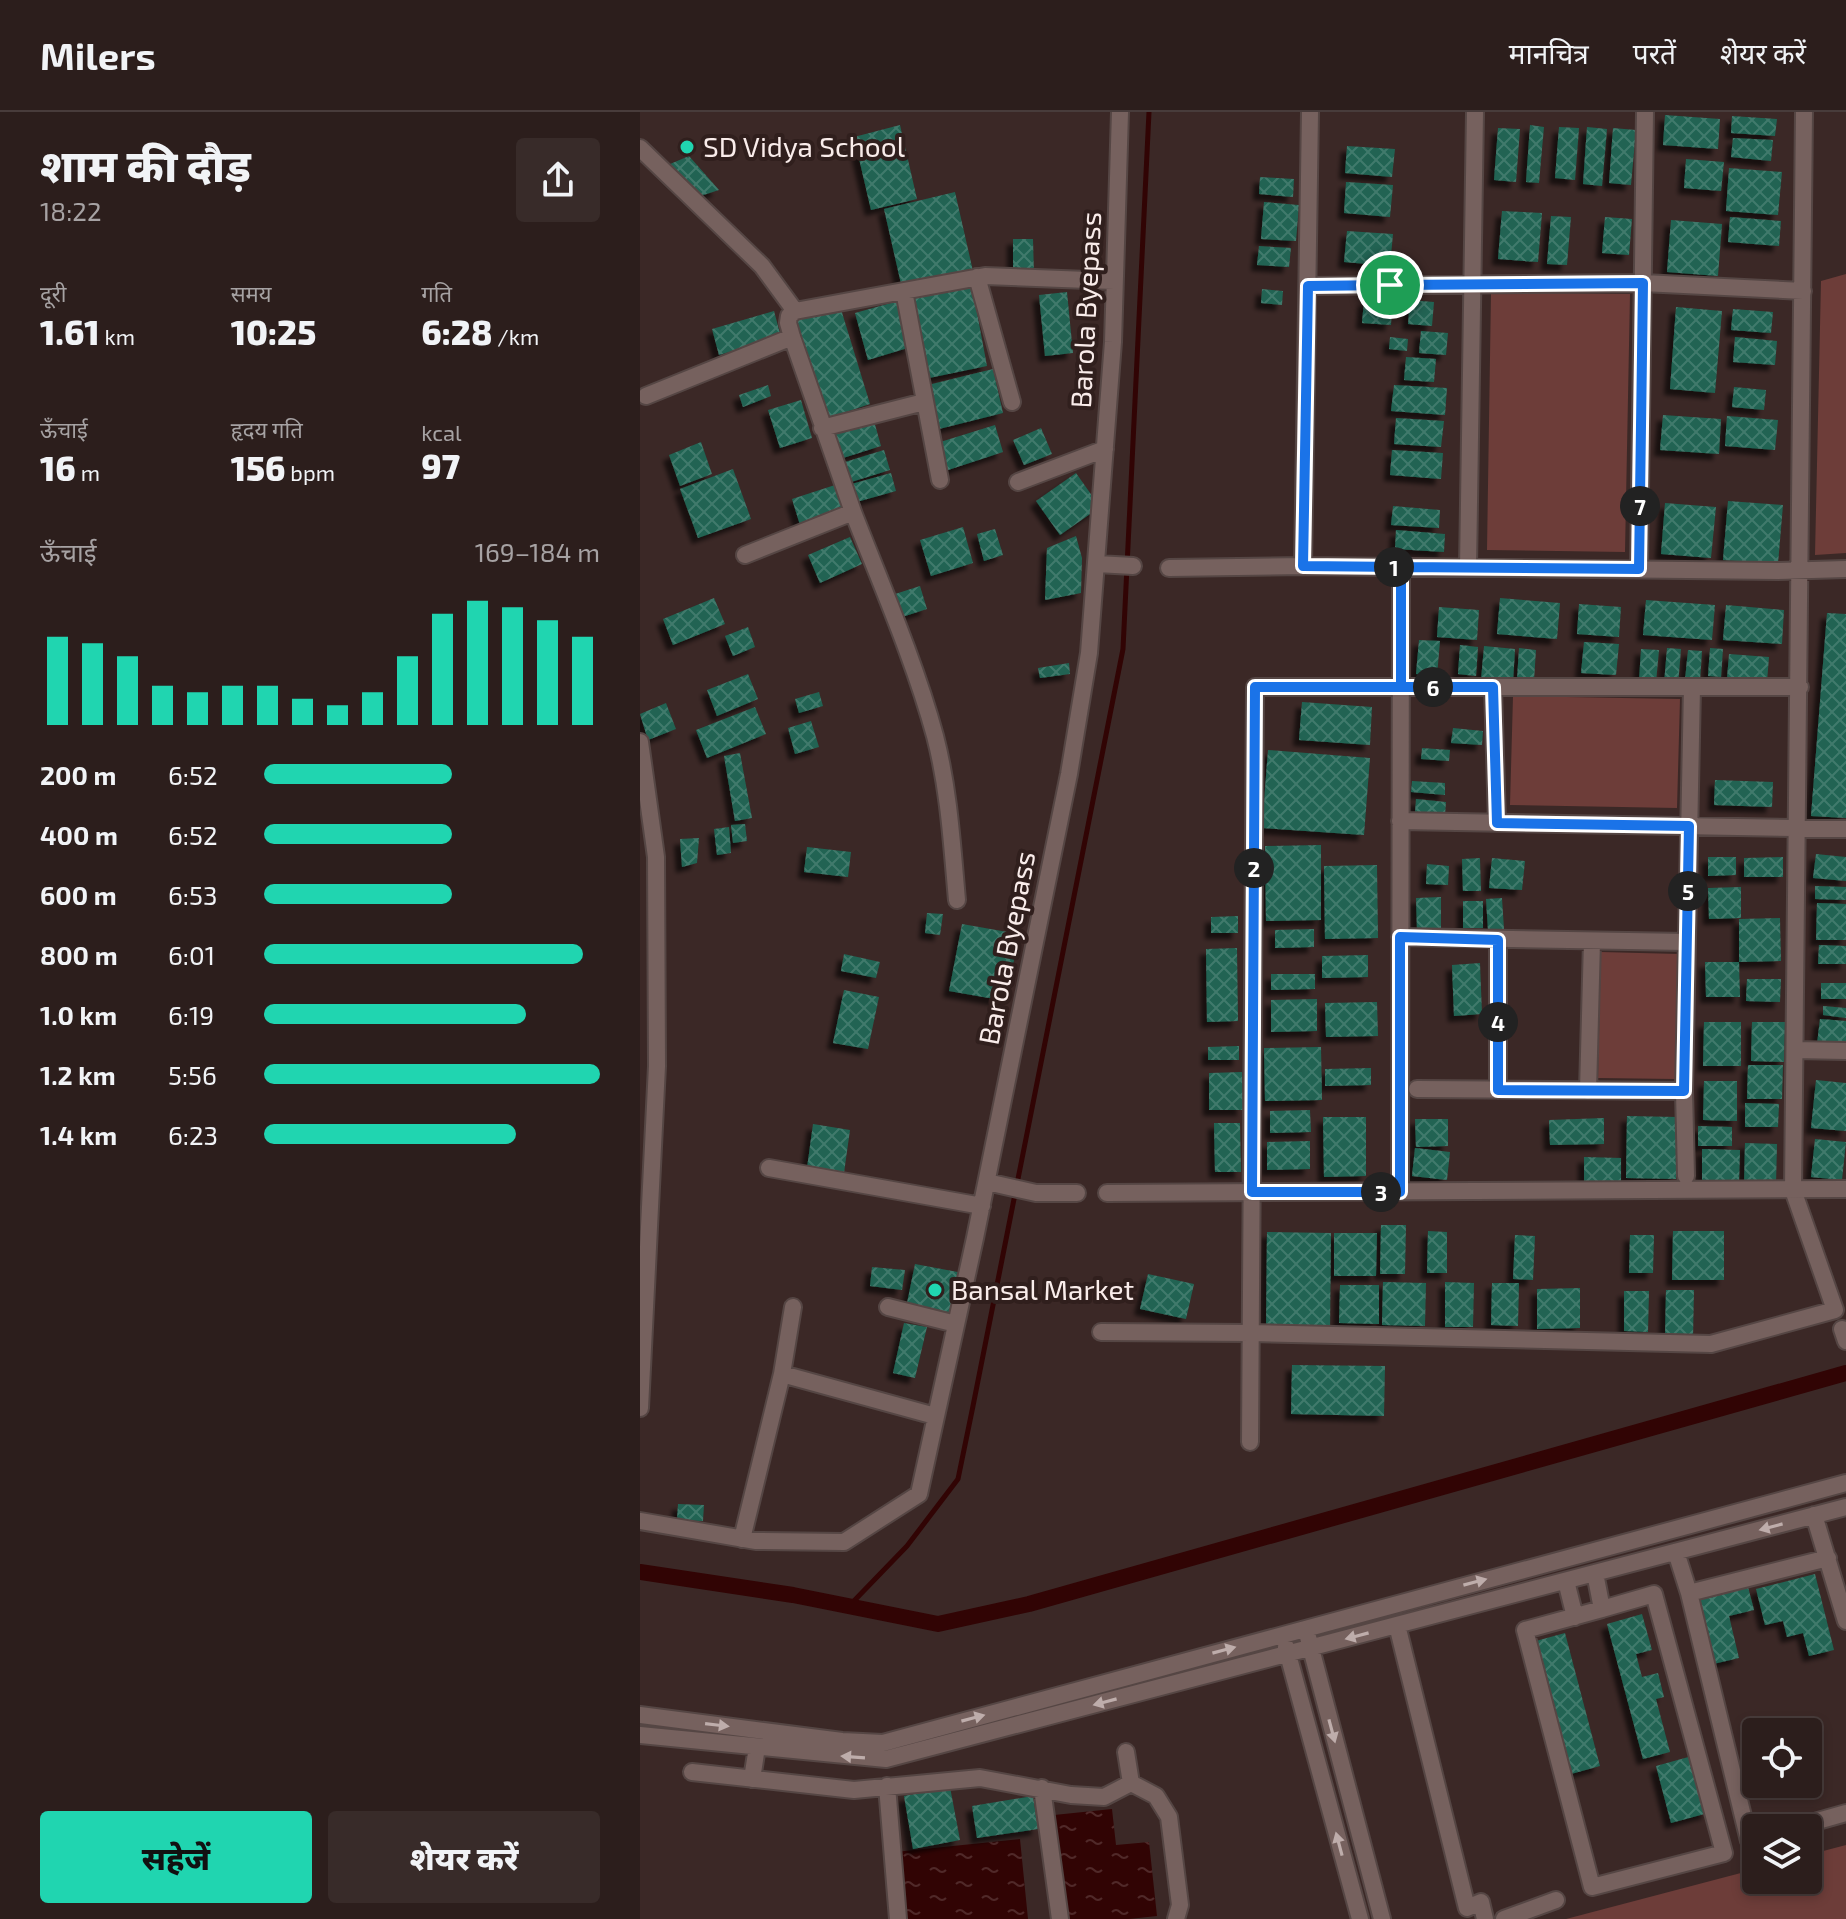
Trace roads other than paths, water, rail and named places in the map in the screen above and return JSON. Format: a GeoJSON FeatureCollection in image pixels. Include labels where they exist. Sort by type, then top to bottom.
{"type":"FeatureCollection","features":[{"type":"Feature","properties":{"kind":"street","name":"Barola Byepass"},"geometry":{"type":"LineString","coordinates":[[640,1521],[742,1539],[844,1542],[919,1494],[982,1206],[993,1183],[1089,653],[1113,342],[1120,112]]}},
{"type":"Feature","properties":{"kind":"street"},"geometry":{"type":"LineString","coordinates":[[1303,566],[1310,112]]}},
{"type":"Feature","properties":{"kind":"street"},"geometry":{"type":"LineString","coordinates":[[1468,568],[1475,112]]}},
{"type":"Feature","properties":{"kind":"street"},"geometry":{"type":"LineString","coordinates":[[1639,569],[1645,112]]}},
{"type":"Feature","properties":{"kind":"street"},"geometry":{"type":"LineString","coordinates":[[1101,1332],[1711,1344],[1835,1310],[1793,1190],[1804,112]]}},
{"type":"Feature","properties":{"kind":"street"},"geometry":{"type":"LineString","coordinates":[[640,148],[762,266],[795,311]]}},
{"type":"Feature","properties":{"kind":"street"},"geometry":{"type":"LineString","coordinates":[[957,900],[949,811],[935,736],[891,608],[822,428],[788,319],[795,311],[977,277],[1114,281]]}},
{"type":"Feature","properties":{"kind":"street"},"geometry":{"type":"LineString","coordinates":[[977,277],[1012,402]]}},
{"type":"Feature","properties":{"kind":"street"},"geometry":{"type":"LineString","coordinates":[[1308,286],[1643,283],[1803,291]]}},
{"type":"Feature","properties":{"kind":"street"},"geometry":{"type":"LineString","coordinates":[[904,291],[940,480]]}},
{"type":"Feature","properties":{"kind":"street"},"geometry":{"type":"LineString","coordinates":[[646,396],[792,337]]}},
{"type":"Feature","properties":{"kind":"street"},"geometry":{"type":"LineString","coordinates":[[822,428],[924,402]]}},
{"type":"Feature","properties":{"kind":"street"},"geometry":{"type":"LineString","coordinates":[[1018,482],[1105,449]]}},
{"type":"Feature","properties":{"kind":"street"},"geometry":{"type":"LineString","coordinates":[[745,555],[853,512]]}},
{"type":"Feature","properties":{"kind":"street"},"geometry":{"type":"LineString","coordinates":[[1097,564],[1133,566]]}},
{"type":"Feature","properties":{"kind":"street"},"geometry":{"type":"LineString","coordinates":[[1400,1192],[1401,567]]}},
{"type":"Feature","properties":{"kind":"street"},"geometry":{"type":"LineString","coordinates":[[1169,568],[1846,569]]}},
{"type":"Feature","properties":{"kind":"street"},"geometry":{"type":"LineString","coordinates":[[1250,1442],[1255,687],[1800,687]]}},
{"type":"Feature","properties":{"kind":"street"},"geometry":{"type":"LineString","coordinates":[[1493,687],[1497,823]]}},
{"type":"Feature","properties":{"kind":"street"},"geometry":{"type":"LineString","coordinates":[[1686,1176],[1684,1091],[1692,687]]}},
{"type":"Feature","properties":{"kind":"street"},"geometry":{"type":"LineString","coordinates":[[640,742],[656,857],[657,1051],[640,1408]]}},
{"type":"Feature","properties":{"kind":"street"},"geometry":{"type":"LineString","coordinates":[[1400,821],[1846,829]]}},
{"type":"Feature","properties":{"kind":"street"},"geometry":{"type":"LineString","coordinates":[[1400,937],[1687,942]]}},
{"type":"Feature","properties":{"kind":"street"},"geometry":{"type":"LineString","coordinates":[[1498,940],[1498,1090]]}},
{"type":"Feature","properties":{"kind":"street"},"geometry":{"type":"LineString","coordinates":[[1588,1091],[1592,941]]}},
{"type":"Feature","properties":{"kind":"street"},"geometry":{"type":"LineString","coordinates":[[1795,1050],[1846,1051]]}},
{"type":"Feature","properties":{"kind":"street"},"geometry":{"type":"LineString","coordinates":[[1417,1089],[1684,1091]]}},
{"type":"Feature","properties":{"kind":"street"},"geometry":{"type":"LineString","coordinates":[[769,1168],[982,1206]]}},
{"type":"Feature","properties":{"kind":"street"},"geometry":{"type":"LineString","coordinates":[[993,1183],[1036,1193],[1077,1193]]}},
{"type":"Feature","properties":{"kind":"street"},"geometry":{"type":"LineString","coordinates":[[1107,1193],[1846,1189]]}},
{"type":"Feature","properties":{"kind":"street"},"geometry":{"type":"LineString","coordinates":[[742,1539],[782,1374],[793,1307]]}},
{"type":"Feature","properties":{"kind":"street"},"geometry":{"type":"LineString","coordinates":[[888,1307],[956,1324]]}},
{"type":"Feature","properties":{"kind":"street"},"geometry":{"type":"LineString","coordinates":[[782,1374],[935,1416]]}},
{"type":"Feature","properties":{"kind":"street"},"geometry":{"type":"LineString","coordinates":[[640,1715],[842,1741],[883,1743],[1846,1483]]}},
{"type":"Feature","properties":{"kind":"street"},"geometry":{"type":"LineString","coordinates":[[640,1735],[886,1759],[1814,1515],[1845,1510]]}},
{"type":"Feature","properties":{"kind":"street"},"geometry":{"type":"LineString","coordinates":[[1814,1515],[1846,1621]]}},
{"type":"Feature","properties":{"kind":"street"},"geometry":{"type":"LineString","coordinates":[[1676,1552],[1689,1593],[1742,1814]]}},
{"type":"Feature","properties":{"kind":"street"},"geometry":{"type":"LineString","coordinates":[[1689,1593],[1828,1558]]}},
{"type":"Feature","properties":{"kind":"street"},"geometry":{"type":"LineString","coordinates":[[1595,1573],[1602,1609]]}},
{"type":"Feature","properties":{"kind":"street"},"geometry":{"type":"LineString","coordinates":[[1566,1581],[1575,1617]]}},
{"type":"Feature","properties":{"kind":"street"},"geometry":{"type":"LineString","coordinates":[[1654,1594],[1724,1853],[1592,1887],[1525,1630],[1602,1609],[1654,1594]]}},
{"type":"Feature","properties":{"kind":"street"},"geometry":{"type":"LineString","coordinates":[[1397,1625],[1467,1908],[1481,1902],[1485,1919]]}},
{"type":"Feature","properties":{"kind":"street"},"geometry":{"type":"LineString","coordinates":[[1305,1628],[1382,1919]]}},
{"type":"Feature","properties":{"kind":"street"},"geometry":{"type":"LineString","coordinates":[[1282,1634],[1360,1919]]}},
{"type":"Feature","properties":{"kind":"street"},"geometry":{"type":"LineString","coordinates":[[752,1779],[757,1747]]}},
{"type":"Feature","properties":{"kind":"street"},"geometry":{"type":"LineString","coordinates":[[1126,1752],[1131,1783]]}},
{"type":"Feature","properties":{"kind":"street"},"geometry":{"type":"LineString","coordinates":[[692,1772],[854,1790],[980,1778],[1071,1795],[1104,1797],[1131,1783]]}},
{"type":"Feature","properties":{"kind":"street"},"geometry":{"type":"LineString","coordinates":[[1131,1783],[1156,1796],[1169,1817],[1180,1905],[1176,1919]]}},
{"type":"Feature","properties":{"kind":"street"},"geometry":{"type":"LineString","coordinates":[[887,1786],[898,1919]]}},
{"type":"Feature","properties":{"kind":"street"},"geometry":{"type":"LineString","coordinates":[[1042,1788],[1060,1919]]}},
{"type":"Feature","properties":{"kind":"street"},"geometry":{"type":"LineString","coordinates":[[1822,1820],[1846,1813]]}},
{"type":"Feature","properties":{"kind":"street"},"geometry":{"type":"LineString","coordinates":[[1504,1919],[1556,1900]]}},
{"type":"Feature","properties":{"kind":"water"},"geometry":{"type":"Polygon","coordinates":[[[1112,1809],[1116,1845],[1149,1842],[1157,1916],[1065,1919],[1054,1815],[1112,1809]]]}},
{"type":"Feature","properties":{"kind":"water"},"geometry":{"type":"Polygon","coordinates":[[[1020,1839],[1028,1919],[902,1919],[895,1852],[1020,1839]]]}},
{"type":"Feature","properties":{"kind":"waterway"},"geometry":{"type":"LineString","coordinates":[[850,1605],[907,1546],[958,1479],[973,1406],[1123,649],[1149,112]]}},
{"type":"Feature","properties":{"kind":"waterway"},"geometry":{"type":"LineString","coordinates":[[640,1572],[793,1595],[938,1624],[1029,1604],[1846,1373]]}},
{"type":"Feature","properties":{"kind":"place","name":"SD Vidya School"},"geometry":{"type":"Point","coordinates":[687,147]}},
{"type":"Feature","properties":{"kind":"place","name":"Bansal Market"},"geometry":{"type":"Point","coordinates":[935,1290]}}]}
